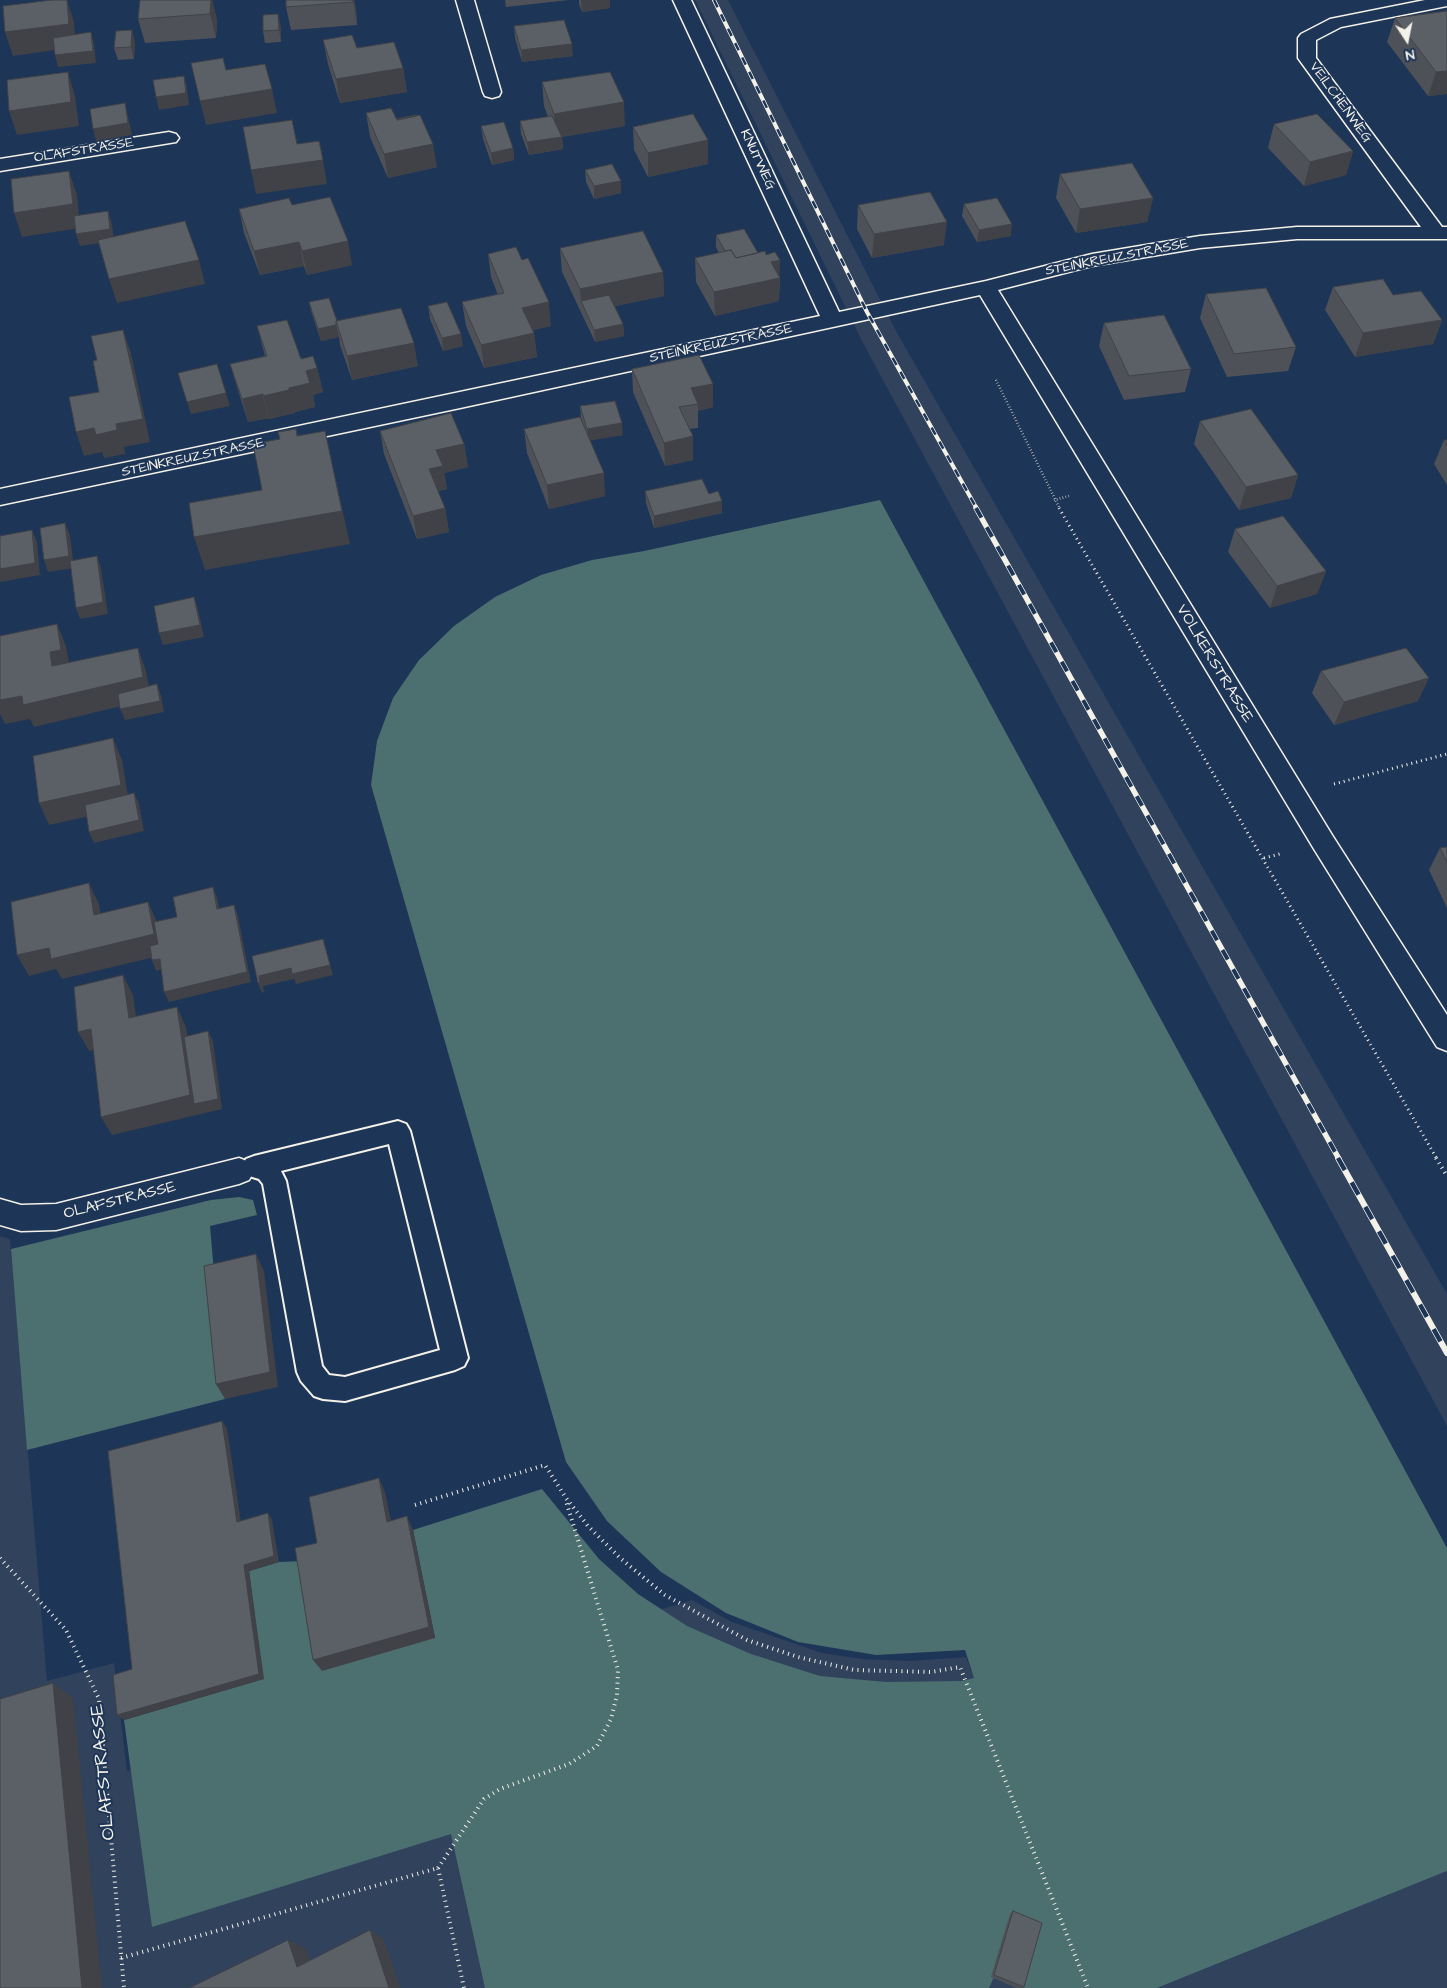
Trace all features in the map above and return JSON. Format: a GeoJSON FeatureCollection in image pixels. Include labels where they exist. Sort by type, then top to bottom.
{"type":"FeatureCollection","features":[{"type":"Feature","properties":{"kind":"street"},"geometry":{"type":"LineString","coordinates":[[465,0],[492,92]]}},
{"type":"Feature","properties":{"kind":"street","name":"KNUTWEG"},"geometry":{"type":"LineString","coordinates":[[682,0],[832,320]]}},
{"type":"Feature","properties":{"kind":"street","name":"VEILCHENWEG"},"geometry":{"type":"LineString","coordinates":[[1441,233],[1307,58],[1307,38],[1336,23],[1447,1]]}},
{"type":"Feature","properties":{"kind":"street","name":"OLAFSTRASSE"},"geometry":{"type":"LineString","coordinates":[[0,165],[169,138]]}},
{"type":"Feature","properties":{"kind":"street","name":"STEINKREUZSTRASSE"},"geometry":{"type":"LineString","coordinates":[[0,497],[79,482],[986,287],[1092,260],[1200,242],[1297,234],[1441,233]]}},
{"type":"Feature","properties":{"kind":"street","name":"VOLKERSTRASSE"},"geometry":{"type":"LineString","coordinates":[[986,287],[1293,794],[1447,1039]]}},
{"type":"Feature","properties":{"kind":"street","name":"OLAFSTRASSE"},"geometry":{"type":"LineString","coordinates":[[0,1212],[21,1218],[56,1217],[246,1169]]}},
{"type":"Feature","properties":{"kind":"lane"},"geometry":{"type":"LineString","coordinates":[[398,1130],[455,1358],[345,1389],[323,1387],[310,1372],[274,1181],[267,1171],[246,1169],[398,1130]]}},
{"type":"Feature","properties":{"kind":"path"},"geometry":{"type":"LineString","coordinates":[[994,376],[1054,500],[1447,1176]]}},
{"type":"Feature","properties":{"kind":"path"},"geometry":{"type":"LineString","coordinates":[[1293,794],[1447,754]]}},
{"type":"Feature","properties":{"kind":"path"},"geometry":{"type":"LineString","coordinates":[[415,1505],[544,1465],[588,1526],[620,1558],[665,1595],[747,1640],[798,1657],[854,1670],[931,1672],[960,1667],[1088,1988]]}},
{"type":"Feature","properties":{"kind":"path"},"geometry":{"type":"LineString","coordinates":[[121,1958],[438,1868],[484,1799],[500,1789],[569,1764],[597,1746],[611,1719],[617,1695],[618,1670],[566,1498]]}},
{"type":"Feature","properties":{"kind":"path","name":"OLAFSTRASSE"},"geometry":{"type":"LineString","coordinates":[[0,1558],[66,1630],[99,1699],[124,1988]]}},
{"type":"Feature","properties":{"kind":"path"},"geometry":{"type":"LineString","coordinates":[[438,1868],[464,1988]]}},
{"type":"Feature","properties":{"kind":"shaded area"},"geometry":{"type":"Polygon","coordinates":[[[695,0],[728,0],[896,331],[1447,1294],[1447,1426],[863,343],[695,0]]]}},
{"type":"Feature","properties":{"kind":"shaded area"},"geometry":{"type":"Polygon","coordinates":[[[0,1236],[10,1239],[47,1681],[114,1663],[127,1771],[692,1600],[732,1622],[822,1653],[863,1659],[911,1661],[966,1657],[1098,1988],[0,1988],[0,1236]]]}},
{"type":"Feature","properties":{"kind":"shaded area"},"geometry":{"type":"Polygon","coordinates":[[[1447,1871],[1447,1988],[1157,1988],[1447,1871]]]}},
{"type":"Feature","properties":{"kind":"green space"},"geometry":{"type":"Polygon","coordinates":[[[880,500],[1447,1548],[1447,1871],[1157,1988],[1021,1988],[994,1977],[989,1988],[485,1988],[451,1834],[152,1927],[124,1720],[263,1679],[249,1571],[279,1562],[303,1561],[435,1638],[413,1530],[542,1489],[599,1559],[638,1594],[687,1626],[751,1654],[820,1676],[886,1682],[962,1681],[974,1678],[965,1650],[876,1655],[798,1642],[726,1613],[661,1572],[607,1521],[566,1462],[371,785],[377,741],[393,698],[419,660],[454,626],[495,597],[541,575],[592,560],[644,551],[880,500]]]}},
{"type":"Feature","properties":{"kind":"green space"},"geometry":{"type":"Polygon","coordinates":[[[239,1197],[253,1200],[257,1215],[210,1226],[225,1399],[27,1450],[11,1249],[211,1200],[239,1197]]]}},
{"type":"Feature","properties":{"kind":"building"},"geometry":{"type":"Polygon","coordinates":[[[67,0],[69,24],[5,32],[3,6],[67,0]]]}},
{"type":"Feature","properties":{"kind":"building"},"geometry":{"type":"Polygon","coordinates":[[[140,0],[211,0],[210,14],[138,19],[140,0]]]}},
{"type":"Feature","properties":{"kind":"building"},"geometry":{"type":"Polygon","coordinates":[[[286,0],[353,0],[353,2],[286,7],[286,0]]]}},
{"type":"Feature","properties":{"kind":"building"},"geometry":{"type":"Polygon","coordinates":[[[1447,11],[1447,71],[1436,72],[1395,18],[1447,11]]]}},
{"type":"Feature","properties":{"kind":"building"},"geometry":{"type":"Polygon","coordinates":[[[278,14],[279,30],[263,31],[263,15],[278,14]]]}},
{"type":"Feature","properties":{"kind":"building"},"geometry":{"type":"Polygon","coordinates":[[[564,20],[572,44],[521,50],[514,26],[564,20]]]}},
{"type":"Feature","properties":{"kind":"building"},"geometry":{"type":"Polygon","coordinates":[[[132,30],[131,47],[114,48],[116,31],[132,30]]]}},
{"type":"Feature","properties":{"kind":"building"},"geometry":{"type":"Polygon","coordinates":[[[91,32],[93,51],[55,55],[53,38],[91,32]]]}},
{"type":"Feature","properties":{"kind":"building"},"geometry":{"type":"Polygon","coordinates":[[[352,35],[357,48],[394,42],[403,68],[336,79],[323,40],[352,35]]]}},
{"type":"Feature","properties":{"kind":"building"},"geometry":{"type":"Polygon","coordinates":[[[223,58],[226,70],[265,64],[272,89],[200,101],[191,63],[223,58]]]}},
{"type":"Feature","properties":{"kind":"building"},"geometry":{"type":"Polygon","coordinates":[[[68,72],[71,102],[9,111],[7,80],[68,72]]]}},
{"type":"Feature","properties":{"kind":"building"},"geometry":{"type":"Polygon","coordinates":[[[610,72],[624,102],[554,114],[542,82],[610,72]]]}},
{"type":"Feature","properties":{"kind":"building"},"geometry":{"type":"Polygon","coordinates":[[[184,76],[186,93],[156,97],[153,80],[184,76]]]}},
{"type":"Feature","properties":{"kind":"building"},"geometry":{"type":"Polygon","coordinates":[[[125,103],[128,123],[93,129],[90,109],[125,103]]]}},
{"type":"Feature","properties":{"kind":"building"},"geometry":{"type":"Polygon","coordinates":[[[391,108],[397,120],[420,115],[433,144],[384,154],[366,113],[391,108]]]}},
{"type":"Feature","properties":{"kind":"building"},"geometry":{"type":"Polygon","coordinates":[[[693,114],[708,140],[648,153],[633,127],[693,114]]]}},
{"type":"Feature","properties":{"kind":"building"},"geometry":{"type":"Polygon","coordinates":[[[1317,114],[1353,151],[1310,162],[1274,124],[1317,114]]]}},
{"type":"Feature","properties":{"kind":"building"},"geometry":{"type":"Polygon","coordinates":[[[416,115],[397,120],[396,119],[416,115]]]}},
{"type":"Feature","properties":{"kind":"building"},"geometry":{"type":"Polygon","coordinates":[[[552,116],[562,137],[527,142],[520,121],[552,116]]]}},
{"type":"Feature","properties":{"kind":"building"},"geometry":{"type":"Polygon","coordinates":[[[292,120],[297,144],[319,141],[323,160],[251,170],[243,127],[292,120]]]}},
{"type":"Feature","properties":{"kind":"building"},"geometry":{"type":"Polygon","coordinates":[[[504,122],[513,148],[491,153],[481,126],[504,122]]]}},
{"type":"Feature","properties":{"kind":"building"},"geometry":{"type":"Polygon","coordinates":[[[1132,163],[1153,198],[1080,209],[1060,174],[1132,163]]]}},
{"type":"Feature","properties":{"kind":"building"},"geometry":{"type":"Polygon","coordinates":[[[612,164],[621,181],[594,186],[585,170],[612,164]]]}},
{"type":"Feature","properties":{"kind":"building"},"geometry":{"type":"Polygon","coordinates":[[[69,171],[73,204],[14,213],[11,179],[69,171]]]}},
{"type":"Feature","properties":{"kind":"building"},"geometry":{"type":"Polygon","coordinates":[[[930,192],[947,222],[874,234],[858,205],[930,192]]]}},
{"type":"Feature","properties":{"kind":"building"},"geometry":{"type":"Polygon","coordinates":[[[330,197],[348,241],[302,251],[299,242],[254,251],[239,209],[289,198],[292,205],[330,197]]]}},
{"type":"Feature","properties":{"kind":"building"},"geometry":{"type":"Polygon","coordinates":[[[997,198],[1012,224],[979,230],[964,204],[997,198]]]}},
{"type":"Feature","properties":{"kind":"building"},"geometry":{"type":"Polygon","coordinates":[[[108,211],[110,229],[76,234],[74,216],[108,211]]]}},
{"type":"Feature","properties":{"kind":"building"},"geometry":{"type":"Polygon","coordinates":[[[185,221],[199,260],[109,279],[98,240],[185,221]]]}},
{"type":"Feature","properties":{"kind":"building"},"geometry":{"type":"Polygon","coordinates":[[[744,229],[758,253],[736,258],[731,250],[725,251],[716,235],[744,229]]]}},
{"type":"Feature","properties":{"kind":"building"},"geometry":{"type":"Polygon","coordinates":[[[643,231],[663,272],[580,289],[560,248],[643,231]]]}},
{"type":"Feature","properties":{"kind":"building"},"geometry":{"type":"Polygon","coordinates":[[[516,247],[522,260],[528,258],[549,302],[522,308],[534,333],[481,345],[462,302],[504,293],[488,254],[516,247]]]}},
{"type":"Feature","properties":{"kind":"building"},"geometry":{"type":"Polygon","coordinates":[[[731,250],[736,258],[765,251],[766,255],[775,252],[780,260],[771,262],[780,278],[714,292],[695,258],[731,250]]]}},
{"type":"Feature","properties":{"kind":"building"},"geometry":{"type":"Polygon","coordinates":[[[1383,279],[1393,295],[1421,291],[1442,320],[1363,333],[1333,287],[1383,279]]]}},
{"type":"Feature","properties":{"kind":"building"},"geometry":{"type":"Polygon","coordinates":[[[1266,288],[1296,347],[1234,354],[1206,294],[1266,288]]]}},
{"type":"Feature","properties":{"kind":"building"},"geometry":{"type":"Polygon","coordinates":[[[609,295],[623,324],[594,330],[581,301],[609,295]]]}},
{"type":"Feature","properties":{"kind":"building"},"geometry":{"type":"Polygon","coordinates":[[[329,298],[337,321],[336,325],[318,329],[309,302],[329,298]]]}},
{"type":"Feature","properties":{"kind":"building"},"geometry":{"type":"Polygon","coordinates":[[[447,302],[461,334],[442,338],[428,306],[447,302]]]}},
{"type":"Feature","properties":{"kind":"building"},"geometry":{"type":"Polygon","coordinates":[[[401,308],[414,343],[347,356],[336,321],[401,308]]]}},
{"type":"Feature","properties":{"kind":"building"},"geometry":{"type":"Polygon","coordinates":[[[1164,315],[1191,369],[1129,376],[1104,323],[1164,315]]]}},
{"type":"Feature","properties":{"kind":"building"},"geometry":{"type":"Polygon","coordinates":[[[287,320],[301,359],[313,356],[317,368],[306,371],[310,383],[289,388],[289,390],[242,399],[230,364],[267,356],[257,326],[287,320]]]}},
{"type":"Feature","properties":{"kind":"building"},"geometry":{"type":"Polygon","coordinates":[[[123,330],[143,419],[116,424],[117,430],[96,435],[94,428],[76,432],[69,397],[99,392],[93,361],[97,360],[91,336],[123,330]]]}},
{"type":"Feature","properties":{"kind":"building"},"geometry":{"type":"Polygon","coordinates":[[[699,355],[713,384],[691,388],[698,404],[679,407],[693,436],[664,443],[632,369],[699,355]]]}},
{"type":"Feature","properties":{"kind":"building"},"geometry":{"type":"Polygon","coordinates":[[[217,364],[226,393],[187,402],[178,373],[217,364]]]}},
{"type":"Feature","properties":{"kind":"building"},"geometry":{"type":"Polygon","coordinates":[[[615,401],[622,423],[587,429],[580,406],[615,401]]]}},
{"type":"Feature","properties":{"kind":"building"},"geometry":{"type":"Polygon","coordinates":[[[1251,409],[1298,475],[1246,487],[1200,421],[1251,409]]]}},
{"type":"Feature","properties":{"kind":"building"},"geometry":{"type":"Polygon","coordinates":[[[451,413],[464,444],[436,450],[443,466],[429,469],[445,508],[413,516],[380,431],[451,413]]]}},
{"type":"Feature","properties":{"kind":"building"},"geometry":{"type":"Polygon","coordinates":[[[580,417],[604,473],[547,485],[524,429],[580,417]]]}},
{"type":"Feature","properties":{"kind":"building"},"geometry":{"type":"Polygon","coordinates":[[[296,429],[297,436],[325,431],[342,511],[194,537],[189,503],[262,490],[253,444],[280,439],[278,432],[296,429]]]}},
{"type":"Feature","properties":{"kind":"building"},"geometry":{"type":"Polygon","coordinates":[[[702,479],[709,494],[718,491],[722,501],[654,516],[645,491],[702,479]]]}},
{"type":"Feature","properties":{"kind":"building"},"geometry":{"type":"Polygon","coordinates":[[[1283,516],[1326,571],[1277,586],[1235,529],[1283,516]]]}},
{"type":"Feature","properties":{"kind":"building"},"geometry":{"type":"Polygon","coordinates":[[[65,523],[69,556],[44,560],[40,528],[65,523]]]}},
{"type":"Feature","properties":{"kind":"building"},"geometry":{"type":"Polygon","coordinates":[[[32,530],[35,563],[0,569],[0,536],[32,530]]]}},
{"type":"Feature","properties":{"kind":"building"},"geometry":{"type":"Polygon","coordinates":[[[97,556],[103,602],[76,608],[70,561],[97,556]]]}},
{"type":"Feature","properties":{"kind":"building"},"geometry":{"type":"Polygon","coordinates":[[[194,597],[200,625],[159,633],[154,606],[194,597]]]}},
{"type":"Feature","properties":{"kind":"building"},"geometry":{"type":"Polygon","coordinates":[[[57,624],[61,650],[50,652],[52,666],[138,648],[143,677],[23,705],[22,696],[0,700],[0,636],[57,624]]]}},
{"type":"Feature","properties":{"kind":"building"},"geometry":{"type":"Polygon","coordinates":[[[1406,648],[1429,678],[1344,702],[1321,671],[1406,648]]]}},
{"type":"Feature","properties":{"kind":"building"},"geometry":{"type":"Polygon","coordinates":[[[157,684],[160,701],[120,709],[118,694],[157,684]]]}},
{"type":"Feature","properties":{"kind":"building"},"geometry":{"type":"Polygon","coordinates":[[[113,738],[121,785],[39,803],[33,756],[113,738]]]}},
{"type":"Feature","properties":{"kind":"building"},"geometry":{"type":"Polygon","coordinates":[[[134,793],[139,820],[89,832],[85,805],[134,793]]]}},
{"type":"Feature","properties":{"kind":"building"},"geometry":{"type":"Polygon","coordinates":[[[1447,847],[1447,862],[1440,848],[1447,847]]]}},
{"type":"Feature","properties":{"kind":"building"},"geometry":{"type":"Polygon","coordinates":[[[89,883],[94,915],[148,902],[154,934],[51,959],[49,948],[17,955],[11,902],[89,883]]]}},
{"type":"Feature","properties":{"kind":"building"},"geometry":{"type":"Polygon","coordinates":[[[213,887],[217,909],[234,905],[247,972],[164,992],[160,959],[152,960],[150,946],[158,944],[154,922],[177,917],[173,897],[213,887]]]}},
{"type":"Feature","properties":{"kind":"building"},"geometry":{"type":"Polygon","coordinates":[[[323,939],[330,965],[292,974],[291,968],[259,976],[260,982],[258,983],[252,956],[323,939]]]}},
{"type":"Feature","properties":{"kind":"building"},"geometry":{"type":"Polygon","coordinates":[[[123,975],[129,1018],[177,1007],[190,1095],[101,1117],[91,1029],[78,1032],[74,987],[123,975]]]}},
{"type":"Feature","properties":{"kind":"building"},"geometry":{"type":"Polygon","coordinates":[[[208,1031],[218,1099],[194,1104],[184,1037],[208,1031]]]}},
{"type":"Feature","properties":{"kind":"building"},"geometry":{"type":"Polygon","coordinates":[[[256,1254],[270,1372],[216,1384],[204,1266],[256,1254]]]}},
{"type":"Feature","properties":{"kind":"building"},"geometry":{"type":"Polygon","coordinates":[[[222,1421],[237,1522],[268,1513],[274,1556],[244,1565],[259,1674],[117,1715],[113,1675],[132,1669],[108,1451],[222,1421]]]}},
{"type":"Feature","properties":{"kind":"building"},"geometry":{"type":"Polygon","coordinates":[[[379,1478],[387,1522],[407,1516],[429,1627],[313,1660],[295,1548],[317,1543],[309,1497],[379,1478]]]}},
{"type":"Feature","properties":{"kind":"building"},"geometry":{"type":"Polygon","coordinates":[[[53,1683],[82,1988],[0,1988],[0,1699],[53,1683]]]}},
{"type":"Feature","properties":{"kind":"building"},"geometry":{"type":"Polygon","coordinates":[[[1013,1911],[1042,1923],[1024,1987],[994,1975],[1013,1911]]]}},
{"type":"Feature","properties":{"kind":"building"},"geometry":{"type":"Polygon","coordinates":[[[370,1930],[389,1988],[189,1988],[288,1940],[297,1967],[370,1930]]]}},
{"type":"Feature","properties":{"kind":"railway"},"geometry":{"type":"LineString","coordinates":[[714,0],[867,312],[977,509]]}},
{"type":"Feature","properties":{"kind":"railway"},"geometry":{"type":"LineString","coordinates":[[976,508],[1339,1159]]}},
{"type":"Feature","properties":{"kind":"railway"},"geometry":{"type":"LineString","coordinates":[[1338,1158],[1447,1353]]}}]}
